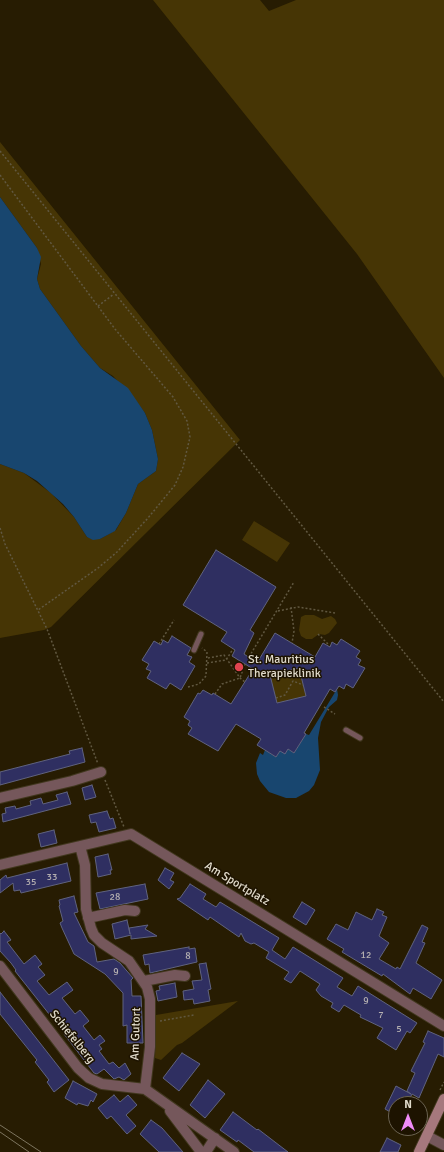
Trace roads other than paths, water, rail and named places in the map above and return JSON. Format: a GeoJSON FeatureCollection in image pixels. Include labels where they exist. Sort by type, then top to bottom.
{"type":"FeatureCollection","features":[{"type":"Feature","properties":{"kind":"main road"},"geometry":{"type":"LineString","coordinates":[[428,1134],[444,1099]]}},
{"type":"Feature","properties":{"kind":"main road"},"geometry":{"type":"LineString","coordinates":[[419,1152],[427,1136]]}},
{"type":"Feature","properties":{"kind":"street"},"geometry":{"type":"LineString","coordinates":[[0,798],[72,781],[101,772]]}},
{"type":"Feature","properties":{"kind":"street","name":"Am Sportplatz"},"geometry":{"type":"LineString","coordinates":[[80,846],[130,834],[444,1026]]}},
{"type":"Feature","properties":{"kind":"street"},"geometry":{"type":"LineString","coordinates":[[0,866],[80,846]]}},
{"type":"Feature","properties":{"kind":"street","name":"Am Gutort"},"geometry":{"type":"LineString","coordinates":[[80,846],[85,865],[84,892],[88,918],[94,935],[129,961],[144,981],[150,999],[150,1047],[145,1089]]}},
{"type":"Feature","properties":{"kind":"street"},"geometry":{"type":"LineString","coordinates":[[88,918],[126,910],[135,911]]}},
{"type":"Feature","properties":{"kind":"street","name":"Schiefelberg"},"geometry":{"type":"LineString","coordinates":[[0,966],[78,1068],[89,1078],[102,1084],[145,1089],[234,1152]]}},
{"type":"Feature","properties":{"kind":"street"},"geometry":{"type":"LineString","coordinates":[[144,981],[175,975],[185,976]]}},
{"type":"Feature","properties":{"kind":"street","name":"Schiefelberg"},"geometry":{"type":"LineString","coordinates":[[164,1103],[200,1152]]}},
{"type":"Feature","properties":{"kind":"street"},"geometry":{"type":"LineString","coordinates":[[427,1136],[444,1145]]}},
{"type":"Feature","properties":{"kind":"street"},"geometry":{"type":"LineString","coordinates":[[206,1152],[215,1138]]}},
{"type":"Feature","properties":{"kind":"lane"},"geometry":{"type":"LineString","coordinates":[[195,647],[201,634]]}},
{"type":"Feature","properties":{"kind":"lane"},"geometry":{"type":"LineString","coordinates":[[346,730],[360,738]]}},
{"type":"Feature","properties":{"kind":"water"},"geometry":{"type":"Polygon","coordinates":[[[0,197],[37,248],[41,257],[37,279],[40,289],[81,346],[100,368],[128,388],[145,413],[152,430],[158,459],[156,471],[138,484],[126,513],[115,531],[100,539],[93,540],[87,537],[74,517],[63,504],[37,481],[24,473],[0,464],[0,197]]]}},
{"type":"Feature","properties":{"kind":"water"},"geometry":{"type":"Polygon","coordinates":[[[337,689],[337,700],[329,707],[321,722],[318,738],[320,770],[314,785],[309,791],[296,798],[286,798],[269,792],[260,781],[257,774],[256,763],[260,753],[263,755],[265,750],[276,757],[280,751],[288,749],[294,753],[306,734],[309,735],[337,689]]]}},
{"type":"Feature","properties":{"kind":"tram line"},"geometry":{"type":"LineString","coordinates":[[0,1125],[41,1152]]}},
{"type":"Feature","properties":{"kind":"tram line"},"geometry":{"type":"LineString","coordinates":[[0,1132],[29,1152]]}},
{"type":"Feature","properties":{"kind":"place","name":"St. Mauritius Therapieklinik"},"geometry":{"type":"Point","coordinates":[239,667]}}]}
